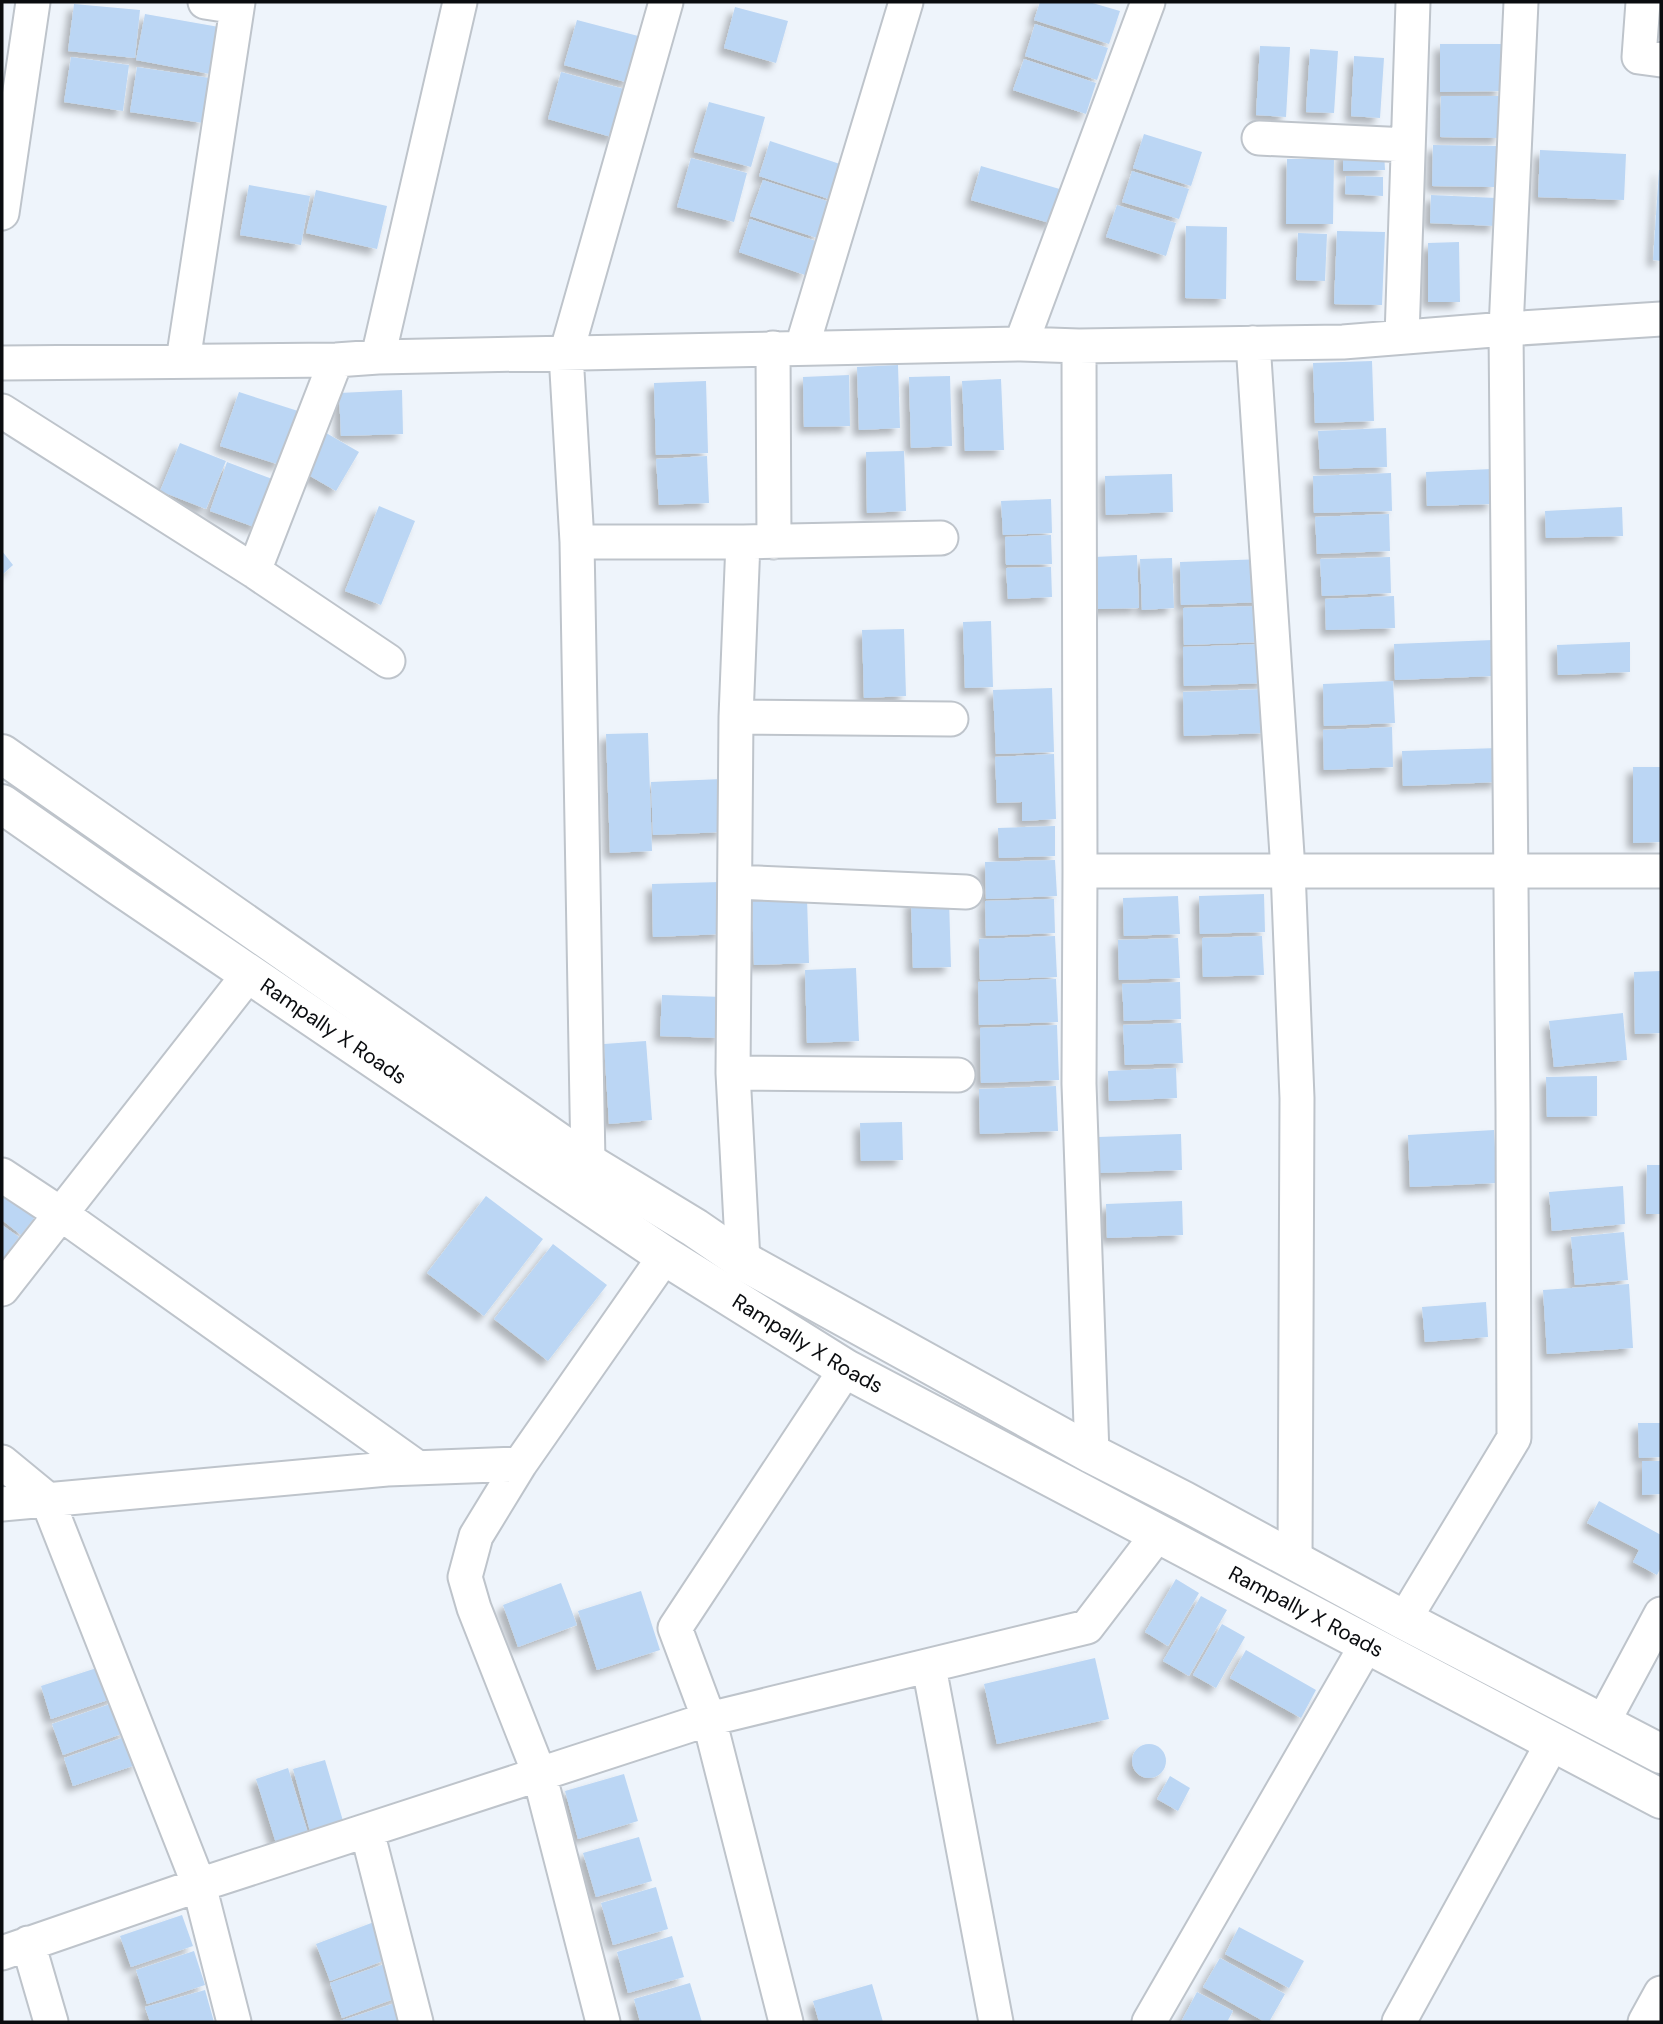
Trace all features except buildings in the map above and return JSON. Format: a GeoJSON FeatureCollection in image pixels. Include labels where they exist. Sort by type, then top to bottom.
{"type":"FeatureCollection","features":[{"type":"Feature","properties":{"kind":"main road"},"geometry":{"type":"LineString","coordinates":[[2,754],[587,1163],[695,1228],[743,1261],[1092,1454],[1661,1754]]}},
{"type":"Feature","properties":{"kind":"main road","name":"Rampally X Roads"},"geometry":{"type":"LineString","coordinates":[[2,804],[665,1256],[846,1369],[1661,1799]]}},
{"type":"Feature","properties":{"kind":"street"},"geometry":{"type":"LineString","coordinates":[[2,213],[33,2]]}},
{"type":"Feature","properties":{"kind":"street"},"geometry":{"type":"LineString","coordinates":[[378,357],[460,2]]}},
{"type":"Feature","properties":{"kind":"street"},"geometry":{"type":"LineString","coordinates":[[587,1163],[577,542],[566,354],[666,2]]}},
{"type":"Feature","properties":{"kind":"street"},"geometry":{"type":"LineString","coordinates":[[743,1261],[733,1073],[736,717],[758,542],[787,348],[906,2]]}},
{"type":"Feature","properties":{"kind":"street"},"geometry":{"type":"LineString","coordinates":[[1021,344],[1148,2]]}},
{"type":"Feature","properties":{"kind":"street"},"geometry":{"type":"LineString","coordinates":[[1402,337],[1413,2]]}},
{"type":"Feature","properties":{"kind":"street"},"geometry":{"type":"LineString","coordinates":[[1404,1620],[1514,1438],[1506,329],[1521,2]]}},
{"type":"Feature","properties":{"kind":"street"},"geometry":{"type":"LineString","coordinates":[[1643,2],[1639,57],[1661,60]]}},
{"type":"Feature","properties":{"kind":"street"},"geometry":{"type":"LineString","coordinates":[[183,360],[226,4]]}},
{"type":"Feature","properties":{"kind":"street"},"geometry":{"type":"LineString","coordinates":[[1259,138],[1408,145]]}},
{"type":"Feature","properties":{"kind":"street"},"geometry":{"type":"LineString","coordinates":[[2,363],[336,360],[1021,344],[1079,346],[1343,342],[1661,319]]}},
{"type":"Feature","properties":{"kind":"street"},"geometry":{"type":"LineString","coordinates":[[1253,344],[1288,870],[1297,1098],[1295,1562]]}},
{"type":"Feature","properties":{"kind":"street"},"geometry":{"type":"LineString","coordinates":[[1079,346],[1079,1084],[1092,1454]]}},
{"type":"Feature","properties":{"kind":"street"},"geometry":{"type":"LineString","coordinates":[[254,571],[336,360]]}},
{"type":"Feature","properties":{"kind":"street"},"geometry":{"type":"LineString","coordinates":[[2,411],[254,571],[388,661]]}},
{"type":"Feature","properties":{"kind":"street"},"geometry":{"type":"LineString","coordinates":[[577,542],[941,538]]}},
{"type":"Feature","properties":{"kind":"street"},"geometry":{"type":"LineString","coordinates":[[736,717],[951,719]]}},
{"type":"Feature","properties":{"kind":"street"},"geometry":{"type":"LineString","coordinates":[[1080,871],[1661,871]]}},
{"type":"Feature","properties":{"kind":"street"},"geometry":{"type":"LineString","coordinates":[[735,882],[966,892]]}},
{"type":"Feature","properties":{"kind":"street"},"geometry":{"type":"LineString","coordinates":[[2,1289],[248,974]]}},
{"type":"Feature","properties":{"kind":"street"},"geometry":{"type":"LineString","coordinates":[[733,1073],[958,1075]]}},
{"type":"Feature","properties":{"kind":"street"},"geometry":{"type":"LineString","coordinates":[[2,1175],[418,1468]]}},
{"type":"Feature","properties":{"kind":"street"},"geometry":{"type":"LineString","coordinates":[[603,2022],[539,1773],[474,1608],[466,1577],[475,1536],[520,1464],[665,1256]]}},
{"type":"Feature","properties":{"kind":"street"},"geometry":{"type":"LineString","coordinates":[[786,2022],[709,1719],[675,1628],[846,1369]]}},
{"type":"Feature","properties":{"kind":"street"},"geometry":{"type":"LineString","coordinates":[[2,1462],[47,1499],[199,1885],[234,2022]]}},
{"type":"Feature","properties":{"kind":"street"},"geometry":{"type":"LineString","coordinates":[[2,1504],[418,1468],[520,1464]]}},
{"type":"Feature","properties":{"kind":"street"},"geometry":{"type":"LineString","coordinates":[[51,2022],[15,1948],[199,1885],[709,1719],[1087,1628],[1158,1534]]}},
{"type":"Feature","properties":{"kind":"street"},"geometry":{"type":"LineString","coordinates":[[1602,1724],[1661,1614]]}},
{"type":"Feature","properties":{"kind":"street"},"geometry":{"type":"LineString","coordinates":[[1149,2022],[1367,1644]]}},
{"type":"Feature","properties":{"kind":"street"},"geometry":{"type":"LineString","coordinates":[[929,1667],[996,2022]]}},
{"type":"Feature","properties":{"kind":"street"},"geometry":{"type":"LineString","coordinates":[[1399,2022],[1553,1742]]}},
{"type":"Feature","properties":{"kind":"street"},"geometry":{"type":"LineString","coordinates":[[367,1831],[416,2022]]}},
{"type":"Feature","properties":{"kind":"street"},"geometry":{"type":"LineString","coordinates":[[1645,2022],[1661,1993]]}}]}
